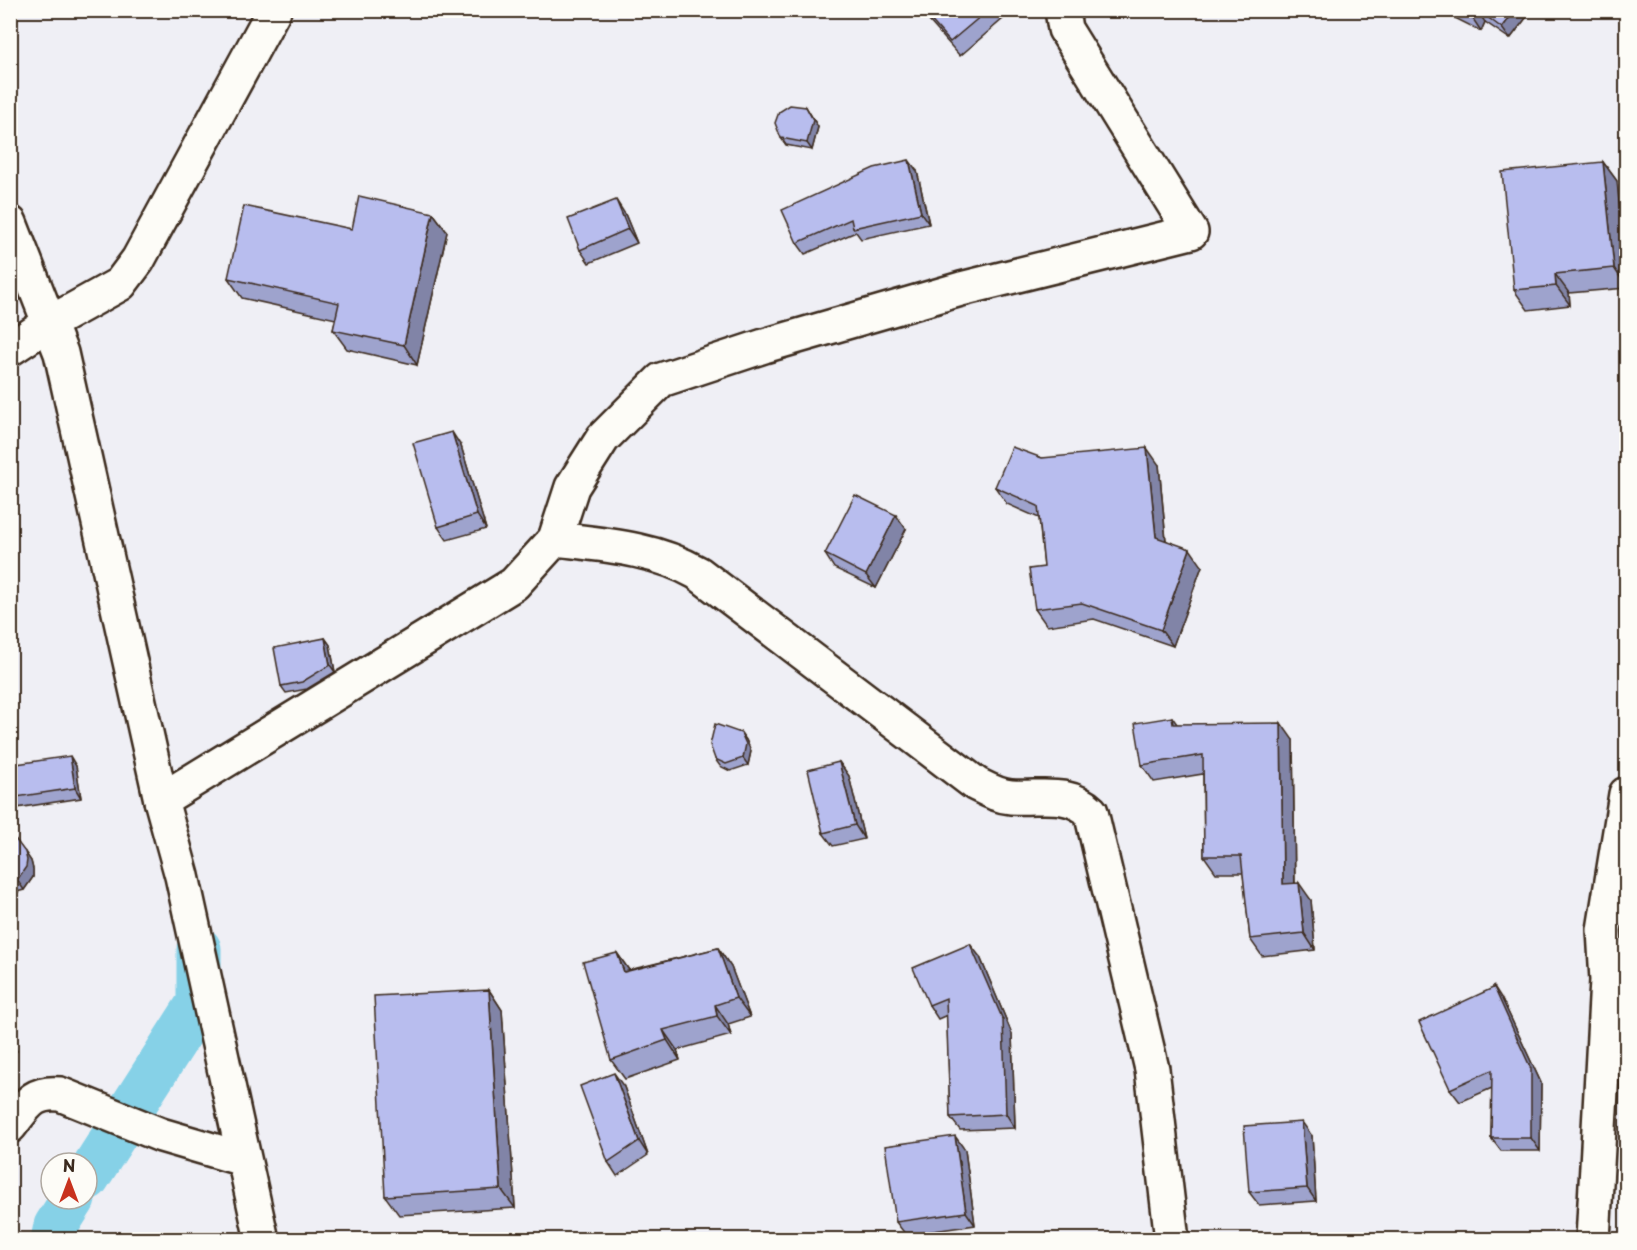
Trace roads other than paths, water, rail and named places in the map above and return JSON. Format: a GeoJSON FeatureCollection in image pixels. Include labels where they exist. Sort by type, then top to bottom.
{"type":"FeatureCollection","features":[{"type":"Feature","properties":{"kind":"street"},"geometry":{"type":"LineString","coordinates":[[10,349],[48,324],[120,284],[138,260],[274,10]]}},
{"type":"Feature","properties":{"kind":"street"},"geometry":{"type":"LineString","coordinates":[[161,800],[514,584],[555,539],[573,487],[603,438],[662,380],[764,346],[961,289],[1191,232],[1065,29],[1062,10]]}},
{"type":"Feature","properties":{"kind":"street"},"geometry":{"type":"LineString","coordinates":[[10,223],[61,353],[161,800],[182,876],[262,1239]]}},
{"type":"Feature","properties":{"kind":"street"},"geometry":{"type":"LineString","coordinates":[[555,539],[645,551],[676,561],[699,573],[976,784],[995,794],[1011,797],[1074,799],[1091,812],[1152,1069],[1172,1239]]}},
{"type":"Feature","properties":{"kind":"street"},"geometry":{"type":"LineString","coordinates":[[1593,1239],[1607,980],[1605,930],[1626,794]]}},
{"type":"Feature","properties":{"kind":"street"},"geometry":{"type":"LineString","coordinates":[[10,1126],[30,1100],[46,1093],[60,1094],[161,1135],[243,1159]]}},
{"type":"Feature","properties":{"kind":"waterway"},"geometry":{"type":"LineString","coordinates":[[99,1159],[199,1003],[199,949]]}},
{"type":"Feature","properties":{"kind":"waterway"},"geometry":{"type":"LineString","coordinates":[[53,1240],[56,1226],[65,1211]]}}]}
